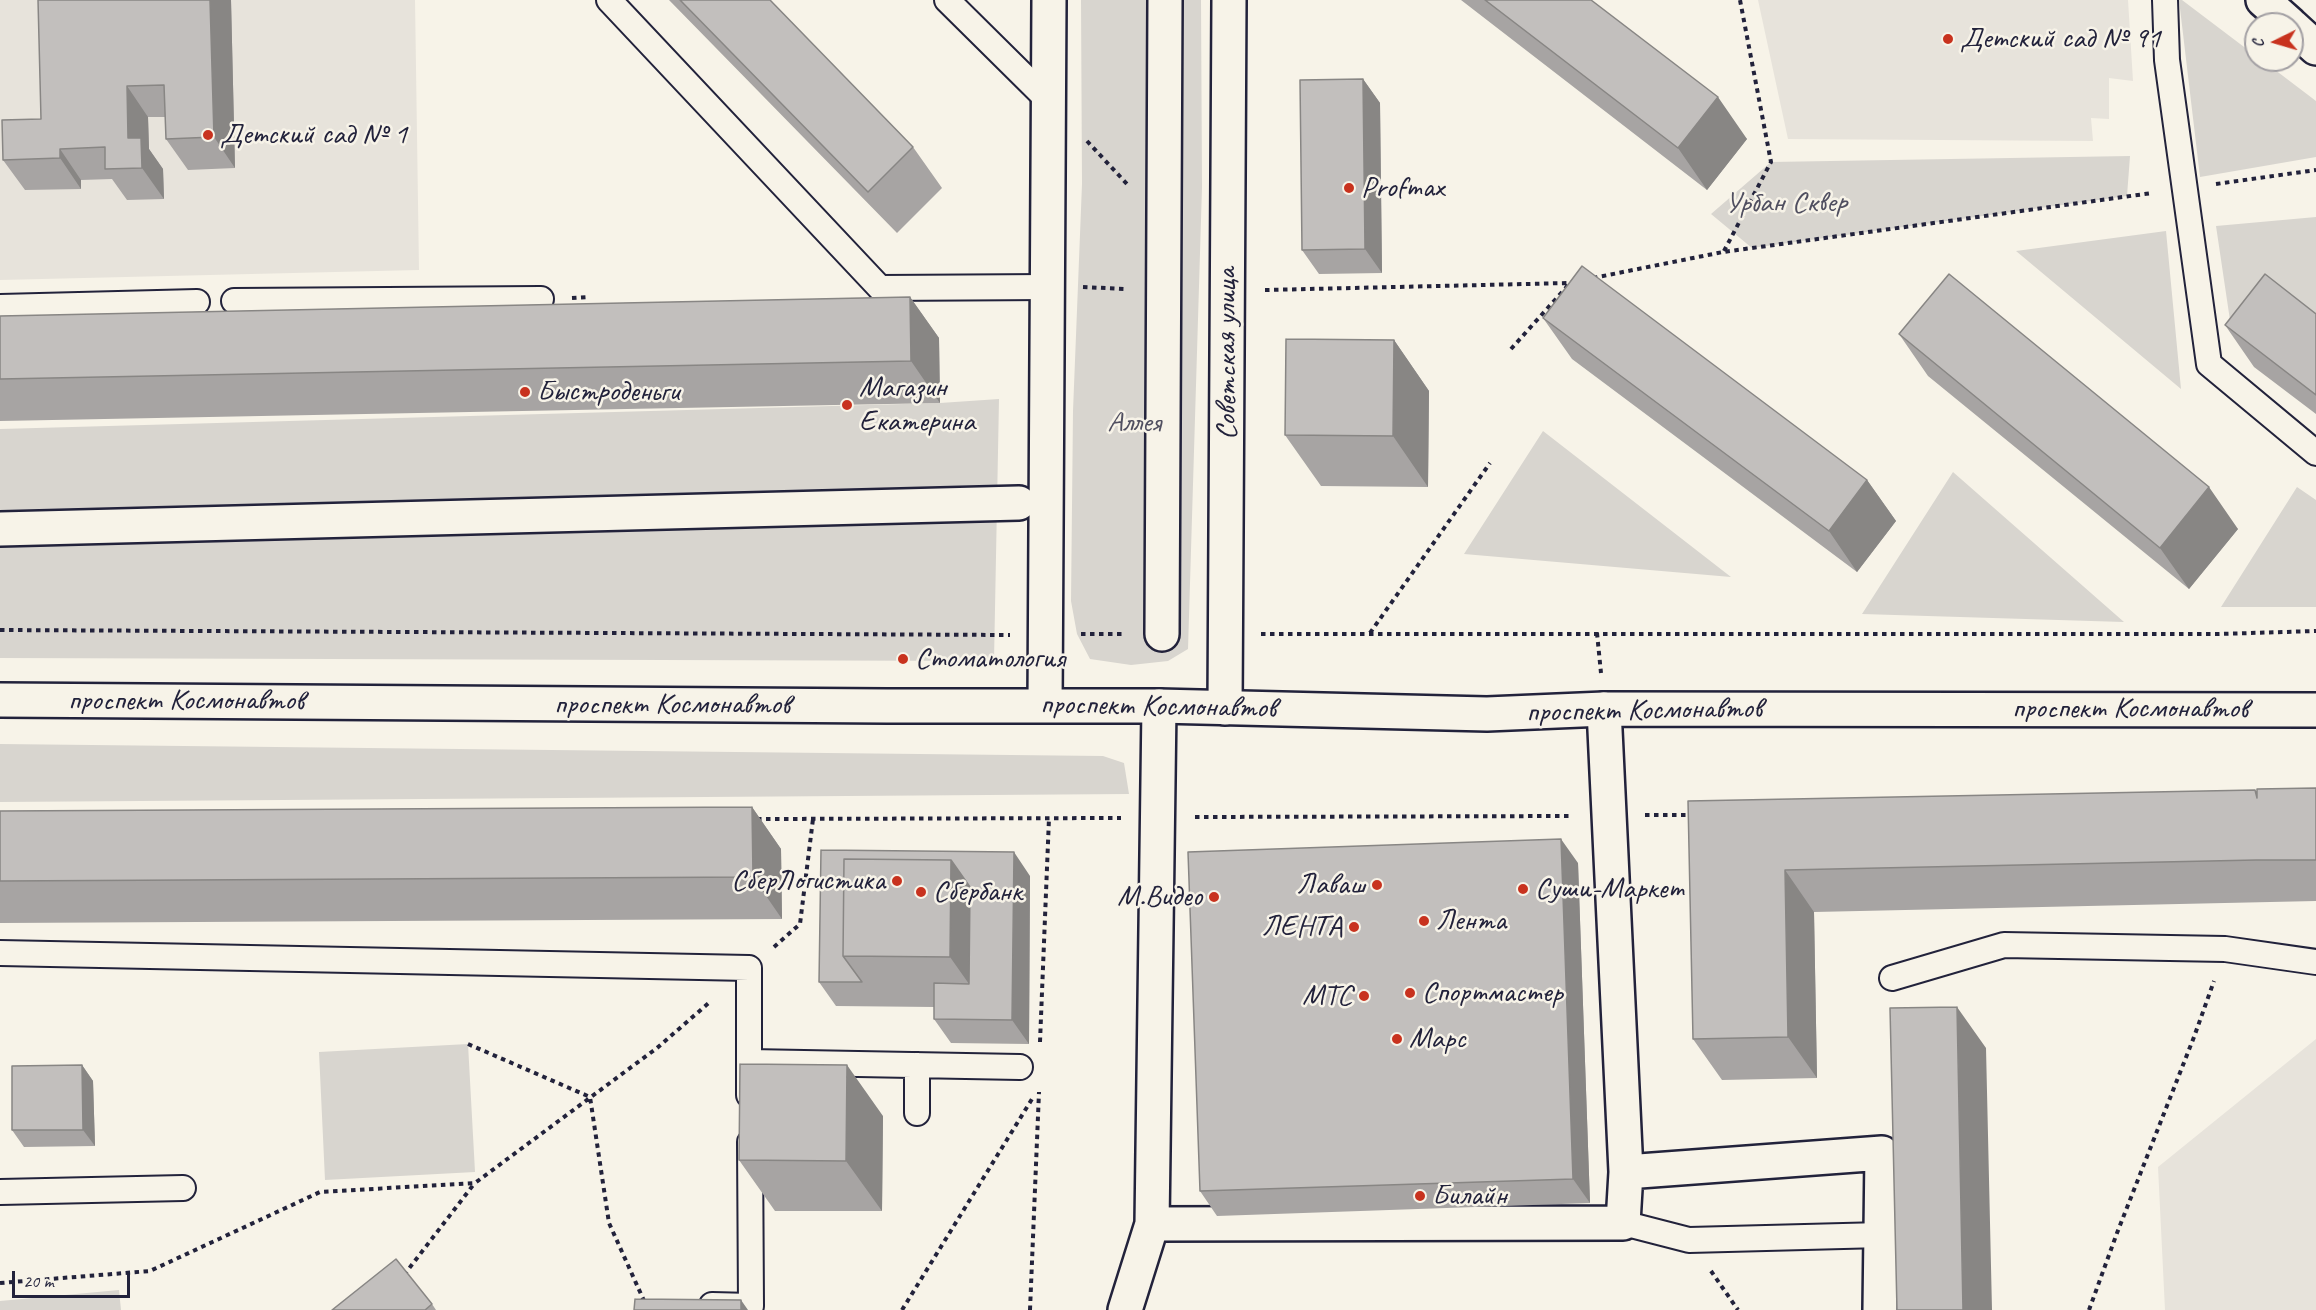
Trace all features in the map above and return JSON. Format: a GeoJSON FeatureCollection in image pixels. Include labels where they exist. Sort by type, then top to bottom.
{"type":"FeatureCollection","features":[{"type":"Feature","properties":{"kind":"street"},"geometry":{"type":"LineString","coordinates":[[1045,705],[1049,0]]}},
{"type":"Feature","properties":{"kind":"street"},"geometry":{"type":"LineString","coordinates":[[1162,634],[1164,0]]}},
{"type":"Feature","properties":{"kind":"street","name":"Советская улица"},"geometry":{"type":"LineString","coordinates":[[1225,708],[1229,0]]}},
{"type":"Feature","properties":{"kind":"street"},"geometry":{"type":"LineString","coordinates":[[2263,0],[2276,12]]}},
{"type":"Feature","properties":{"kind":"street"},"geometry":{"type":"LineString","coordinates":[[2304,37],[2316,48]]}},
{"type":"Feature","properties":{"kind":"street"},"geometry":{"type":"LineString","coordinates":[[0,529],[1019,503]]}},
{"type":"Feature","properties":{"kind":"street","name":"проспект Космонавтов"},"geometry":{"type":"LineString","coordinates":[[0,700],[1159,706],[1487,714],[1604,709],[2316,710]]}},
{"type":"Feature","properties":{"kind":"street"},"geometry":{"type":"LineString","coordinates":[[1125,1310],[1152,1224],[1159,706]]}},
{"type":"Feature","properties":{"kind":"street"},"geometry":{"type":"LineString","coordinates":[[1152,1224],[1623,1223],[1626,1172],[1604,709]]}},
{"type":"Feature","properties":{"kind":"street"},"geometry":{"type":"LineString","coordinates":[[1626,1172],[1882,1153],[1880,1310]]}},
{"type":"Feature","properties":{"kind":"lane"},"geometry":{"type":"LineString","coordinates":[[609,0],[879,288],[1048,286]]}},
{"type":"Feature","properties":{"kind":"lane"},"geometry":{"type":"LineString","coordinates":[[947,0],[1047,99]]}},
{"type":"Feature","properties":{"kind":"lane"},"geometry":{"type":"LineString","coordinates":[[2165,0],[2167,60],[2209,364],[2316,453]]}},
{"type":"Feature","properties":{"kind":"lane"},"geometry":{"type":"LineString","coordinates":[[234,301],[541,299]]}},
{"type":"Feature","properties":{"kind":"lane"},"geometry":{"type":"LineString","coordinates":[[0,307],[197,302]]}},
{"type":"Feature","properties":{"kind":"lane"},"geometry":{"type":"LineString","coordinates":[[1892,978],[2004,945],[2224,949],[2316,962]]}},
{"type":"Feature","properties":{"kind":"lane"},"geometry":{"type":"LineString","coordinates":[[0,953],[749,968],[751,1306],[692,1305]]}},
{"type":"Feature","properties":{"kind":"lane"},"geometry":{"type":"LineString","coordinates":[[750,1062],[1020,1067]]}},
{"type":"Feature","properties":{"kind":"lane"},"geometry":{"type":"LineString","coordinates":[[917,1065],[917,1113]]}},
{"type":"Feature","properties":{"kind":"lane"},"geometry":{"type":"LineString","coordinates":[[0,1192],[183,1188]]}},
{"type":"Feature","properties":{"kind":"lane"},"geometry":{"type":"LineString","coordinates":[[1623,1223],[1689,1240],[1882,1235]]}},
{"type":"Feature","properties":{"kind":"path"},"geometry":{"type":"LineString","coordinates":[[1723,252],[1770,162],[1740,0]]}},
{"type":"Feature","properties":{"kind":"path"},"geometry":{"type":"LineString","coordinates":[[1592,278],[1723,252],[2316,170]]}},
{"type":"Feature","properties":{"kind":"path"},"geometry":{"type":"LineString","coordinates":[[1227,291],[1570,283],[1581,280]]}},
{"type":"Feature","properties":{"kind":"path"},"geometry":{"type":"LineString","coordinates":[[1511,349],[1570,283]]}},
{"type":"Feature","properties":{"kind":"path"},"geometry":{"type":"LineString","coordinates":[[1370,633],[1490,462]]}},
{"type":"Feature","properties":{"kind":"path"},"geometry":{"type":"LineString","coordinates":[[0,630],[1162,634]]}},
{"type":"Feature","properties":{"kind":"path"},"geometry":{"type":"LineString","coordinates":[[1225,635],[1370,633],[2218,634],[2316,631]]}},
{"type":"Feature","properties":{"kind":"path"},"geometry":{"type":"LineString","coordinates":[[400,1280],[475,1183],[657,1048],[800,924],[813,819]]}},
{"type":"Feature","properties":{"kind":"path"},"geometry":{"type":"LineString","coordinates":[[2089,1310],[2194,1037],[2224,949]]}},
{"type":"Feature","properties":{"kind":"path"},"geometry":{"type":"LineString","coordinates":[[468,1044],[590,1097]]}},
{"type":"Feature","properties":{"kind":"path"},"geometry":{"type":"LineString","coordinates":[[1030,1310],[1039,1087]]}},
{"type":"Feature","properties":{"kind":"path"},"geometry":{"type":"LineString","coordinates":[[590,1097],[609,1223],[645,1303],[643,1310]]}},
{"type":"Feature","properties":{"kind":"path"},"geometry":{"type":"LineString","coordinates":[[0,1282],[150,1271],[320,1192],[475,1183]]}},
{"type":"Feature","properties":{"kind":"shaded area","name":"Детский сад № 1"},"geometry":{"type":"Polygon","coordinates":[[[0,0],[415,0],[419,270],[0,280],[0,0]]]}},
{"type":"Feature","properties":{"kind":"shaded area","name":"Детский сад № 91"},"geometry":{"type":"Polygon","coordinates":[[[1758,0],[2128,0],[2133,81],[2109,78],[2109,119],[2091,118],[2093,141],[1788,139],[1758,0]]]}},
{"type":"Feature","properties":{"kind":"shaded area"},"geometry":{"type":"Polygon","coordinates":[[[2316,1039],[2316,1310],[2165,1310],[2158,1167],[2316,1039]]]}},
{"type":"Feature","properties":{"kind":"green space","name":"Аллея"},"geometry":{"type":"Polygon","coordinates":[[[1081,0],[1201,0],[1202,187],[1188,649],[1168,661],[1131,665],[1090,659],[1077,634],[1071,601],[1073,411],[1082,184],[1081,0]]]}},
{"type":"Feature","properties":{"kind":"green space"},"geometry":{"type":"Polygon","coordinates":[[[2179,0],[2244,47],[2244,72],[2278,72],[2316,101],[2316,157],[2200,177],[2179,0]]]}},
{"type":"Feature","properties":{"kind":"green space","name":"Урбан Сквер"},"geometry":{"type":"Polygon","coordinates":[[[2130,156],[2127,196],[1752,248],[1711,214],[1771,162],[2130,156]]]}},
{"type":"Feature","properties":{"kind":"green space"},"geometry":{"type":"Polygon","coordinates":[[[2316,217],[2316,323],[2231,327],[2216,226],[2316,217]]]}},
{"type":"Feature","properties":{"kind":"green space"},"geometry":{"type":"Polygon","coordinates":[[[2166,231],[2181,389],[2016,251],[2166,231]]]}},
{"type":"Feature","properties":{"kind":"green space"},"geometry":{"type":"Polygon","coordinates":[[[999,399],[994,661],[0,658],[0,429],[940,403],[999,399]]]}},
{"type":"Feature","properties":{"kind":"green space"},"geometry":{"type":"Polygon","coordinates":[[[1543,431],[1731,577],[1464,554],[1543,431]]]}},
{"type":"Feature","properties":{"kind":"green space"},"geometry":{"type":"Polygon","coordinates":[[[1953,472],[2124,622],[1862,614],[1953,472]]]}},
{"type":"Feature","properties":{"kind":"green space"},"geometry":{"type":"Polygon","coordinates":[[[2297,487],[2316,500],[2316,607],[2221,607],[2297,487]]]}},
{"type":"Feature","properties":{"kind":"green space"},"geometry":{"type":"Polygon","coordinates":[[[0,744],[1103,756],[1124,763],[1129,794],[0,802],[0,744]]]}},
{"type":"Feature","properties":{"kind":"green space"},"geometry":{"type":"Polygon","coordinates":[[[468,1044],[475,1172],[325,1180],[319,1052],[468,1044]]]}},
{"type":"Feature","properties":{"kind":"green space"},"geometry":{"type":"Polygon","coordinates":[[[119,1290],[121,1310],[0,1310],[0,1301],[119,1290]]]}},
{"type":"Feature","properties":{"kind":"building"},"geometry":{"type":"Polygon","coordinates":[[[38,0],[210,0],[214,137],[166,139],[164,85],[127,86],[128,138],[141,138],[142,168],[105,169],[105,147],[60,149],[60,158],[3,160],[2,120],[41,119],[38,0]]]}},
{"type":"Feature","properties":{"kind":"building"},"geometry":{"type":"Polygon","coordinates":[[[680,0],[770,0],[913,147],[868,192],[680,0]]]}},
{"type":"Feature","properties":{"kind":"building"},"geometry":{"type":"Polygon","coordinates":[[[1485,0],[1591,0],[1718,97],[1678,148],[1485,0]]]}},
{"type":"Feature","properties":{"kind":"building","name":"Profmax"},"geometry":{"type":"Polygon","coordinates":[[[1363,79],[1365,249],[1302,250],[1300,80],[1363,79]]]}},
{"type":"Feature","properties":{"kind":"building"},"geometry":{"type":"Polygon","coordinates":[[[1582,266],[1867,480],[1829,531],[1543,318],[1582,266]]]}},
{"type":"Feature","properties":{"kind":"building"},"geometry":{"type":"Polygon","coordinates":[[[1949,274],[2209,487],[2160,548],[1899,334],[1949,274]]]}},
{"type":"Feature","properties":{"kind":"building"},"geometry":{"type":"Polygon","coordinates":[[[2265,274],[2316,314],[2316,395],[2225,325],[2265,274]]]}},
{"type":"Feature","properties":{"kind":"building"},"geometry":{"type":"Polygon","coordinates":[[[910,297],[911,361],[0,379],[0,316],[910,297]]]}},
{"type":"Feature","properties":{"kind":"building"},"geometry":{"type":"Polygon","coordinates":[[[1286,339],[1394,340],[1393,436],[1285,435],[1286,339]]]}},
{"type":"Feature","properties":{"kind":"building"},"geometry":{"type":"Polygon","coordinates":[[[2316,788],[2316,860],[1785,870],[1788,1037],[1693,1039],[1688,801],[2255,790],[2257,798],[2257,789],[2316,788]]]}},
{"type":"Feature","properties":{"kind":"building"},"geometry":{"type":"Polygon","coordinates":[[[752,807],[753,877],[0,881],[0,811],[752,807]]]}},
{"type":"Feature","properties":{"kind":"building","name":"Марс"},"geometry":{"type":"Polygon","coordinates":[[[1561,839],[1573,1179],[1200,1191],[1188,852],[1561,839]]]}},
{"type":"Feature","properties":{"kind":"building"},"geometry":{"type":"Polygon","coordinates":[[[821,850],[1014,852],[1012,1020],[934,1019],[934,983],[969,984],[970,887],[951,860],[844,859],[843,956],[862,982],[819,982],[821,850]]]}},
{"type":"Feature","properties":{"kind":"building"},"geometry":{"type":"Polygon","coordinates":[[[844,859],[951,860],[950,957],[843,956],[844,859]]]}},
{"type":"Feature","properties":{"kind":"building"},"geometry":{"type":"Polygon","coordinates":[[[1957,1007],[1963,1310],[1897,1310],[1890,1008],[1957,1007]]]}},
{"type":"Feature","properties":{"kind":"building"},"geometry":{"type":"Polygon","coordinates":[[[740,1064],[847,1065],[846,1161],[739,1160],[740,1064]]]}},
{"type":"Feature","properties":{"kind":"building"},"geometry":{"type":"Polygon","coordinates":[[[82,1065],[83,1130],[12,1130],[12,1066],[82,1065]]]}},
{"type":"Feature","properties":{"kind":"building"},"geometry":{"type":"Polygon","coordinates":[[[396,1259],[432,1304],[425,1310],[332,1310],[396,1259]]]}},
{"type":"Feature","properties":{"kind":"building"},"geometry":{"type":"Polygon","coordinates":[[[635,1299],[741,1300],[741,1310],[634,1310],[635,1299]]]}},
{"type":"Feature","properties":{"kind":"place","name":"Детский сад № 91"},"geometry":{"type":"Point","coordinates":[1948,39]}},
{"type":"Feature","properties":{"kind":"place","name":"Детский сад № 1"},"geometry":{"type":"Point","coordinates":[208,135]}},
{"type":"Feature","properties":{"kind":"place","name":"Profmax"},"geometry":{"type":"Point","coordinates":[1349,188]}},
{"type":"Feature","properties":{"kind":"place","name":"Быстроденьги"},"geometry":{"type":"Point","coordinates":[525,392]}},
{"type":"Feature","properties":{"kind":"place","name":"Магазин Екатерина"},"geometry":{"type":"Point","coordinates":[847,405]}},
{"type":"Feature","properties":{"kind":"place","name":"Стоматология"},"geometry":{"type":"Point","coordinates":[903,659]}},
{"type":"Feature","properties":{"kind":"place","name":"СберЛогистика"},"geometry":{"type":"Point","coordinates":[897,881]}},
{"type":"Feature","properties":{"kind":"place","name":"Лаваш"},"geometry":{"type":"Point","coordinates":[1377,885]}},
{"type":"Feature","properties":{"kind":"place","name":"Суши-Маркет"},"geometry":{"type":"Point","coordinates":[1523,889]}},
{"type":"Feature","properties":{"kind":"place","name":"Сбербанк"},"geometry":{"type":"Point","coordinates":[921,892]}},
{"type":"Feature","properties":{"kind":"place","name":"М.Видео"},"geometry":{"type":"Point","coordinates":[1214,897]}},
{"type":"Feature","properties":{"kind":"place","name":"Лента"},"geometry":{"type":"Point","coordinates":[1424,921]}},
{"type":"Feature","properties":{"kind":"place","name":"ЛЕНТА"},"geometry":{"type":"Point","coordinates":[1354,927]}},
{"type":"Feature","properties":{"kind":"place","name":"Спортмастер"},"geometry":{"type":"Point","coordinates":[1410,993]}},
{"type":"Feature","properties":{"kind":"place","name":"МТС"},"geometry":{"type":"Point","coordinates":[1364,996]}},
{"type":"Feature","properties":{"kind":"place","name":"Марс"},"geometry":{"type":"Point","coordinates":[1397,1039]}},
{"type":"Feature","properties":{"kind":"place","name":"Билайн"},"geometry":{"type":"Point","coordinates":[1420,1196]}}]}
